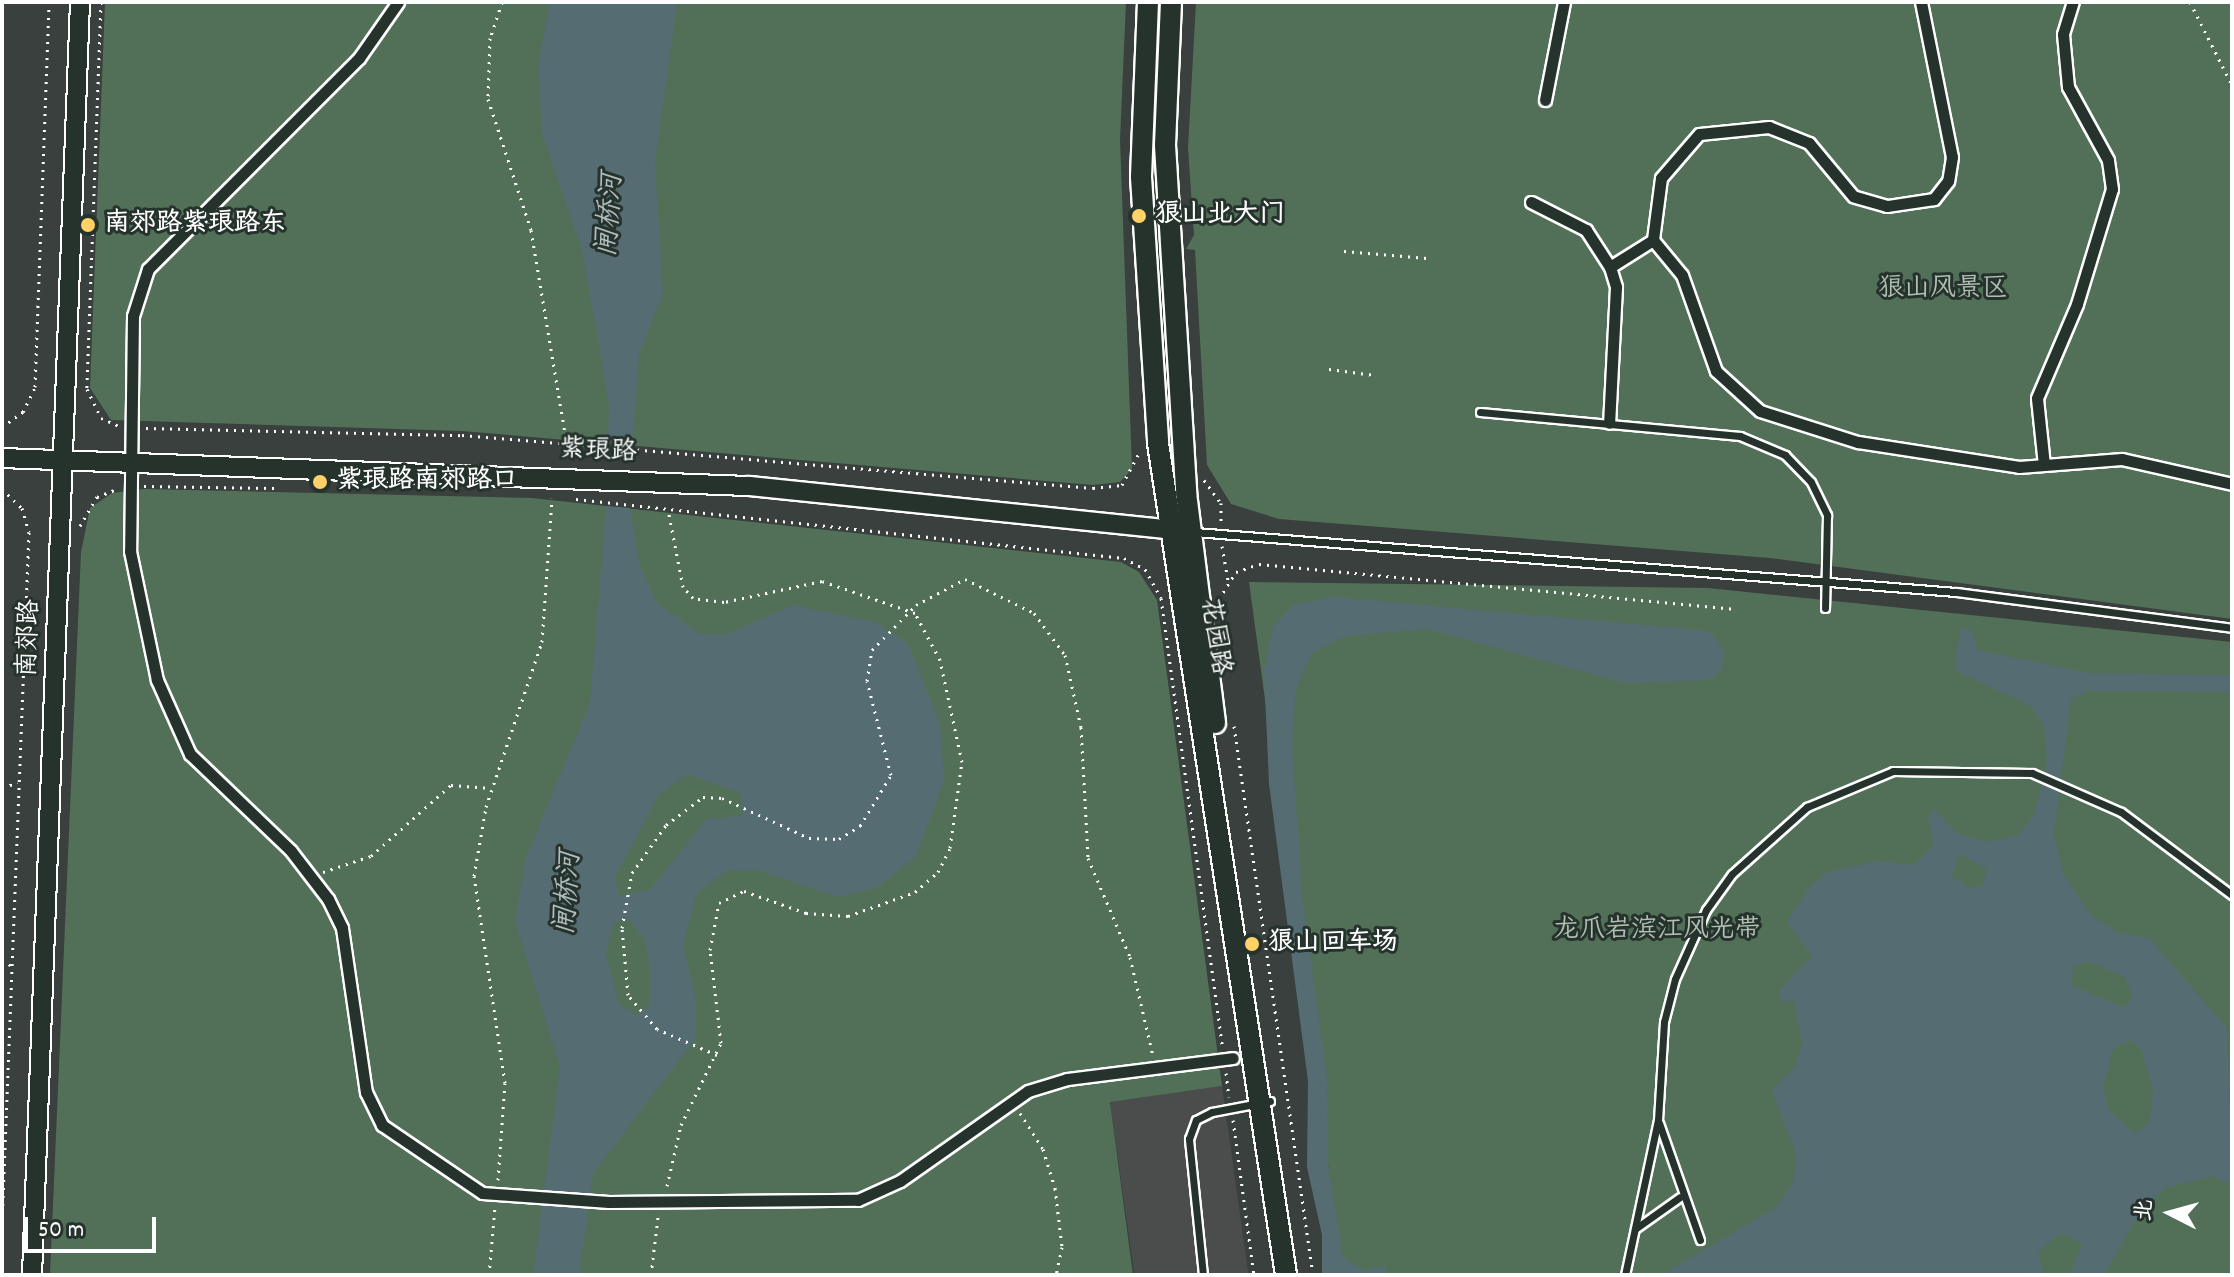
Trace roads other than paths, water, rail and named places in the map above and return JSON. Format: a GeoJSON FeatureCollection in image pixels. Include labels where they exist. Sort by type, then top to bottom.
{"type":"FeatureCollection","features":[{"type":"Feature","properties":{"kind":"main road","name":"花园路"},"geometry":{"type":"LineString","coordinates":[[1148,2],[1141,177],[1158,443],[1180,531],[1264,1101],[1286,1275]]}},
{"type":"Feature","properties":{"kind":"main road","name":"花园路"},"geometry":{"type":"LineString","coordinates":[[1171,2],[1165,145],[1180,531]]}},
{"type":"Feature","properties":{"kind":"main road","name":"花园路"},"geometry":{"type":"LineString","coordinates":[[1264,1101],[1297,1275]]}},
{"type":"Feature","properties":{"kind":"street","name":"南郊路"},"geometry":{"type":"LineString","coordinates":[[32,1275],[80,2]]}},
{"type":"Feature","properties":{"kind":"street"},"geometry":{"type":"LineString","coordinates":[[398,2],[359,58],[141,280],[133,316],[134,582],[169,713],[205,773],[311,874],[342,928],[357,1052],[373,1112],[405,1147],[463,1186],[496,1195],[609,1202],[872,1196],[1011,1102],[1067,1079],[1228,1056]]}},
{"type":"Feature","properties":{"kind":"street"},"geometry":{"type":"LineString","coordinates":[[1545,100],[1564,2]]}},
{"type":"Feature","properties":{"kind":"street"},"geometry":{"type":"LineString","coordinates":[[1921,2],[1952,157],[1948,181],[1934,199],[1873,204],[1843,189],[1800,136],[1729,127],[1691,139],[1661,178],[1653,240],[1682,275],[1716,371],[1743,401],[1858,442],[1995,464],[2044,465],[2122,459],[2232,484]]}},
{"type":"Feature","properties":{"kind":"street"},"geometry":{"type":"LineString","coordinates":[[2044,465],[2037,398],[2077,304],[2112,189],[2108,160],[2068,87],[2063,34],[2073,2]]}},
{"type":"Feature","properties":{"kind":"street"},"geometry":{"type":"LineString","coordinates":[[1531,202],[1586,230],[1610,267],[1616,287],[1609,423]]}},
{"type":"Feature","properties":{"kind":"street"},"geometry":{"type":"LineString","coordinates":[[1610,267],[1653,240]]}},
{"type":"Feature","properties":{"kind":"street","name":"紫琅路"},"geometry":{"type":"LineString","coordinates":[[2,458],[61,457],[135,465],[749,486],[1180,531]]}},
{"type":"Feature","properties":{"kind":"lane"},"geometry":{"type":"LineString","coordinates":[[1480,412],[1740,436],[1785,455],[1811,482],[1827,515],[1825,608]]}},
{"type":"Feature","properties":{"kind":"lane"},"geometry":{"type":"LineString","coordinates":[[1180,531],[1826,583],[2232,628]]}},
{"type":"Feature","properties":{"kind":"lane"},"geometry":{"type":"LineString","coordinates":[[1625,1275],[1658,1120],[1664,1022],[1675,979],[1706,910],[1753,850],[1807,807],[1866,779],[1904,771],[2032,773],[2072,786],[2156,834],[2232,895]]}},
{"type":"Feature","properties":{"kind":"lane"},"geometry":{"type":"LineString","coordinates":[[1203,1275],[1189,1139],[1196,1120],[1264,1101]]}},
{"type":"Feature","properties":{"kind":"lane"},"geometry":{"type":"LineString","coordinates":[[1658,1120],[1680,1197],[1700,1240]]}},
{"type":"Feature","properties":{"kind":"lane"},"geometry":{"type":"LineString","coordinates":[[1635,1229],[1680,1197]]}},
{"type":"Feature","properties":{"kind":"water","name":"闸桥河"},"geometry":{"type":"Polygon","coordinates":[[[550,2],[677,2],[655,163],[663,293],[639,354],[632,444],[608,442],[609,404],[582,250],[542,133],[538,67],[550,2]]]}},
{"type":"Feature","properties":{"kind":"water","name":"闸桥河"},"geometry":{"type":"Polygon","coordinates":[[[606,506],[630,508],[639,563],[657,603],[700,634],[727,634],[792,605],[875,622],[908,644],[940,724],[944,780],[916,857],[877,887],[839,897],[761,871],[728,870],[696,894],[683,945],[696,1000],[695,1039],[593,1174],[579,1275],[533,1275],[560,1067],[515,920],[526,857],[590,703],[606,506]],[[688,774],[659,794],[615,877],[619,896],[650,890],[707,819],[741,816],[742,794],[688,774]],[[628,919],[614,922],[606,953],[619,1003],[636,1015],[649,1007],[649,962],[644,938],[628,919]]]}},
{"type":"Feature","properties":{"kind":"water"},"geometry":{"type":"Polygon","coordinates":[[[1333,597],[1710,631],[1725,653],[1721,671],[1708,680],[1625,683],[1428,629],[1345,636],[1312,653],[1296,688],[1292,744],[1303,906],[1327,1078],[1328,1164],[1343,1257],[1364,1271],[1387,1265],[1385,1275],[1322,1275],[1322,1235],[1307,1167],[1308,1081],[1269,784],[1264,669],[1273,627],[1293,605],[1333,597]]]}},
{"type":"Feature","properties":{"kind":"water"},"geometry":{"type":"Polygon","coordinates":[[[1960,629],[1972,630],[1977,650],[2089,673],[2232,675],[2232,692],[2089,691],[2071,699],[2054,833],[2063,874],[2090,914],[2118,933],[2149,938],[2227,1028],[2232,1184],[2212,1176],[2165,1188],[2140,1212],[2104,1275],[2070,1275],[2082,1244],[2061,1233],[2038,1252],[2044,1275],[1661,1275],[1775,1208],[1794,1181],[1796,1154],[1772,1090],[1795,1067],[1802,1044],[1793,997],[1783,1005],[1779,991],[1812,956],[1787,922],[1808,890],[1827,872],[1879,861],[1914,865],[1934,845],[1928,818],[1934,809],[1958,834],[1989,842],[2017,836],[2034,816],[2047,762],[2044,727],[2031,706],[1955,670],[1960,629]],[[1959,854],[1952,876],[1969,888],[1982,886],[1987,869],[1959,854]],[[2091,962],[2074,965],[2071,985],[2125,1008],[2132,996],[2125,977],[2091,962]],[[2130,1040],[2113,1049],[2103,1088],[2110,1112],[2136,1133],[2150,1121],[2153,1090],[2142,1050],[2130,1040]]]}},
{"type":"Feature","properties":{"kind":"place","name":"狼山北大门"},"geometry":{"type":"Point","coordinates":[1139,216]}},
{"type":"Feature","properties":{"kind":"place","name":"南郊路紫琅路东"},"geometry":{"type":"Point","coordinates":[88,225]}},
{"type":"Feature","properties":{"kind":"place","name":"紫琅路南郊路口"},"geometry":{"type":"Point","coordinates":[320,482]}},
{"type":"Feature","properties":{"kind":"place","name":"狼山回车场"},"geometry":{"type":"Point","coordinates":[1252,944]}},
{"type":"Feature","properties":{"kind":"park label","name":"狼山风景区"},"geometry":{"type":"Point","coordinates":[1943,290]}},
{"type":"Feature","properties":{"kind":"park label","name":"龙爪岩滨江风光带"},"geometry":{"type":"Point","coordinates":[1657,931]}}]}
